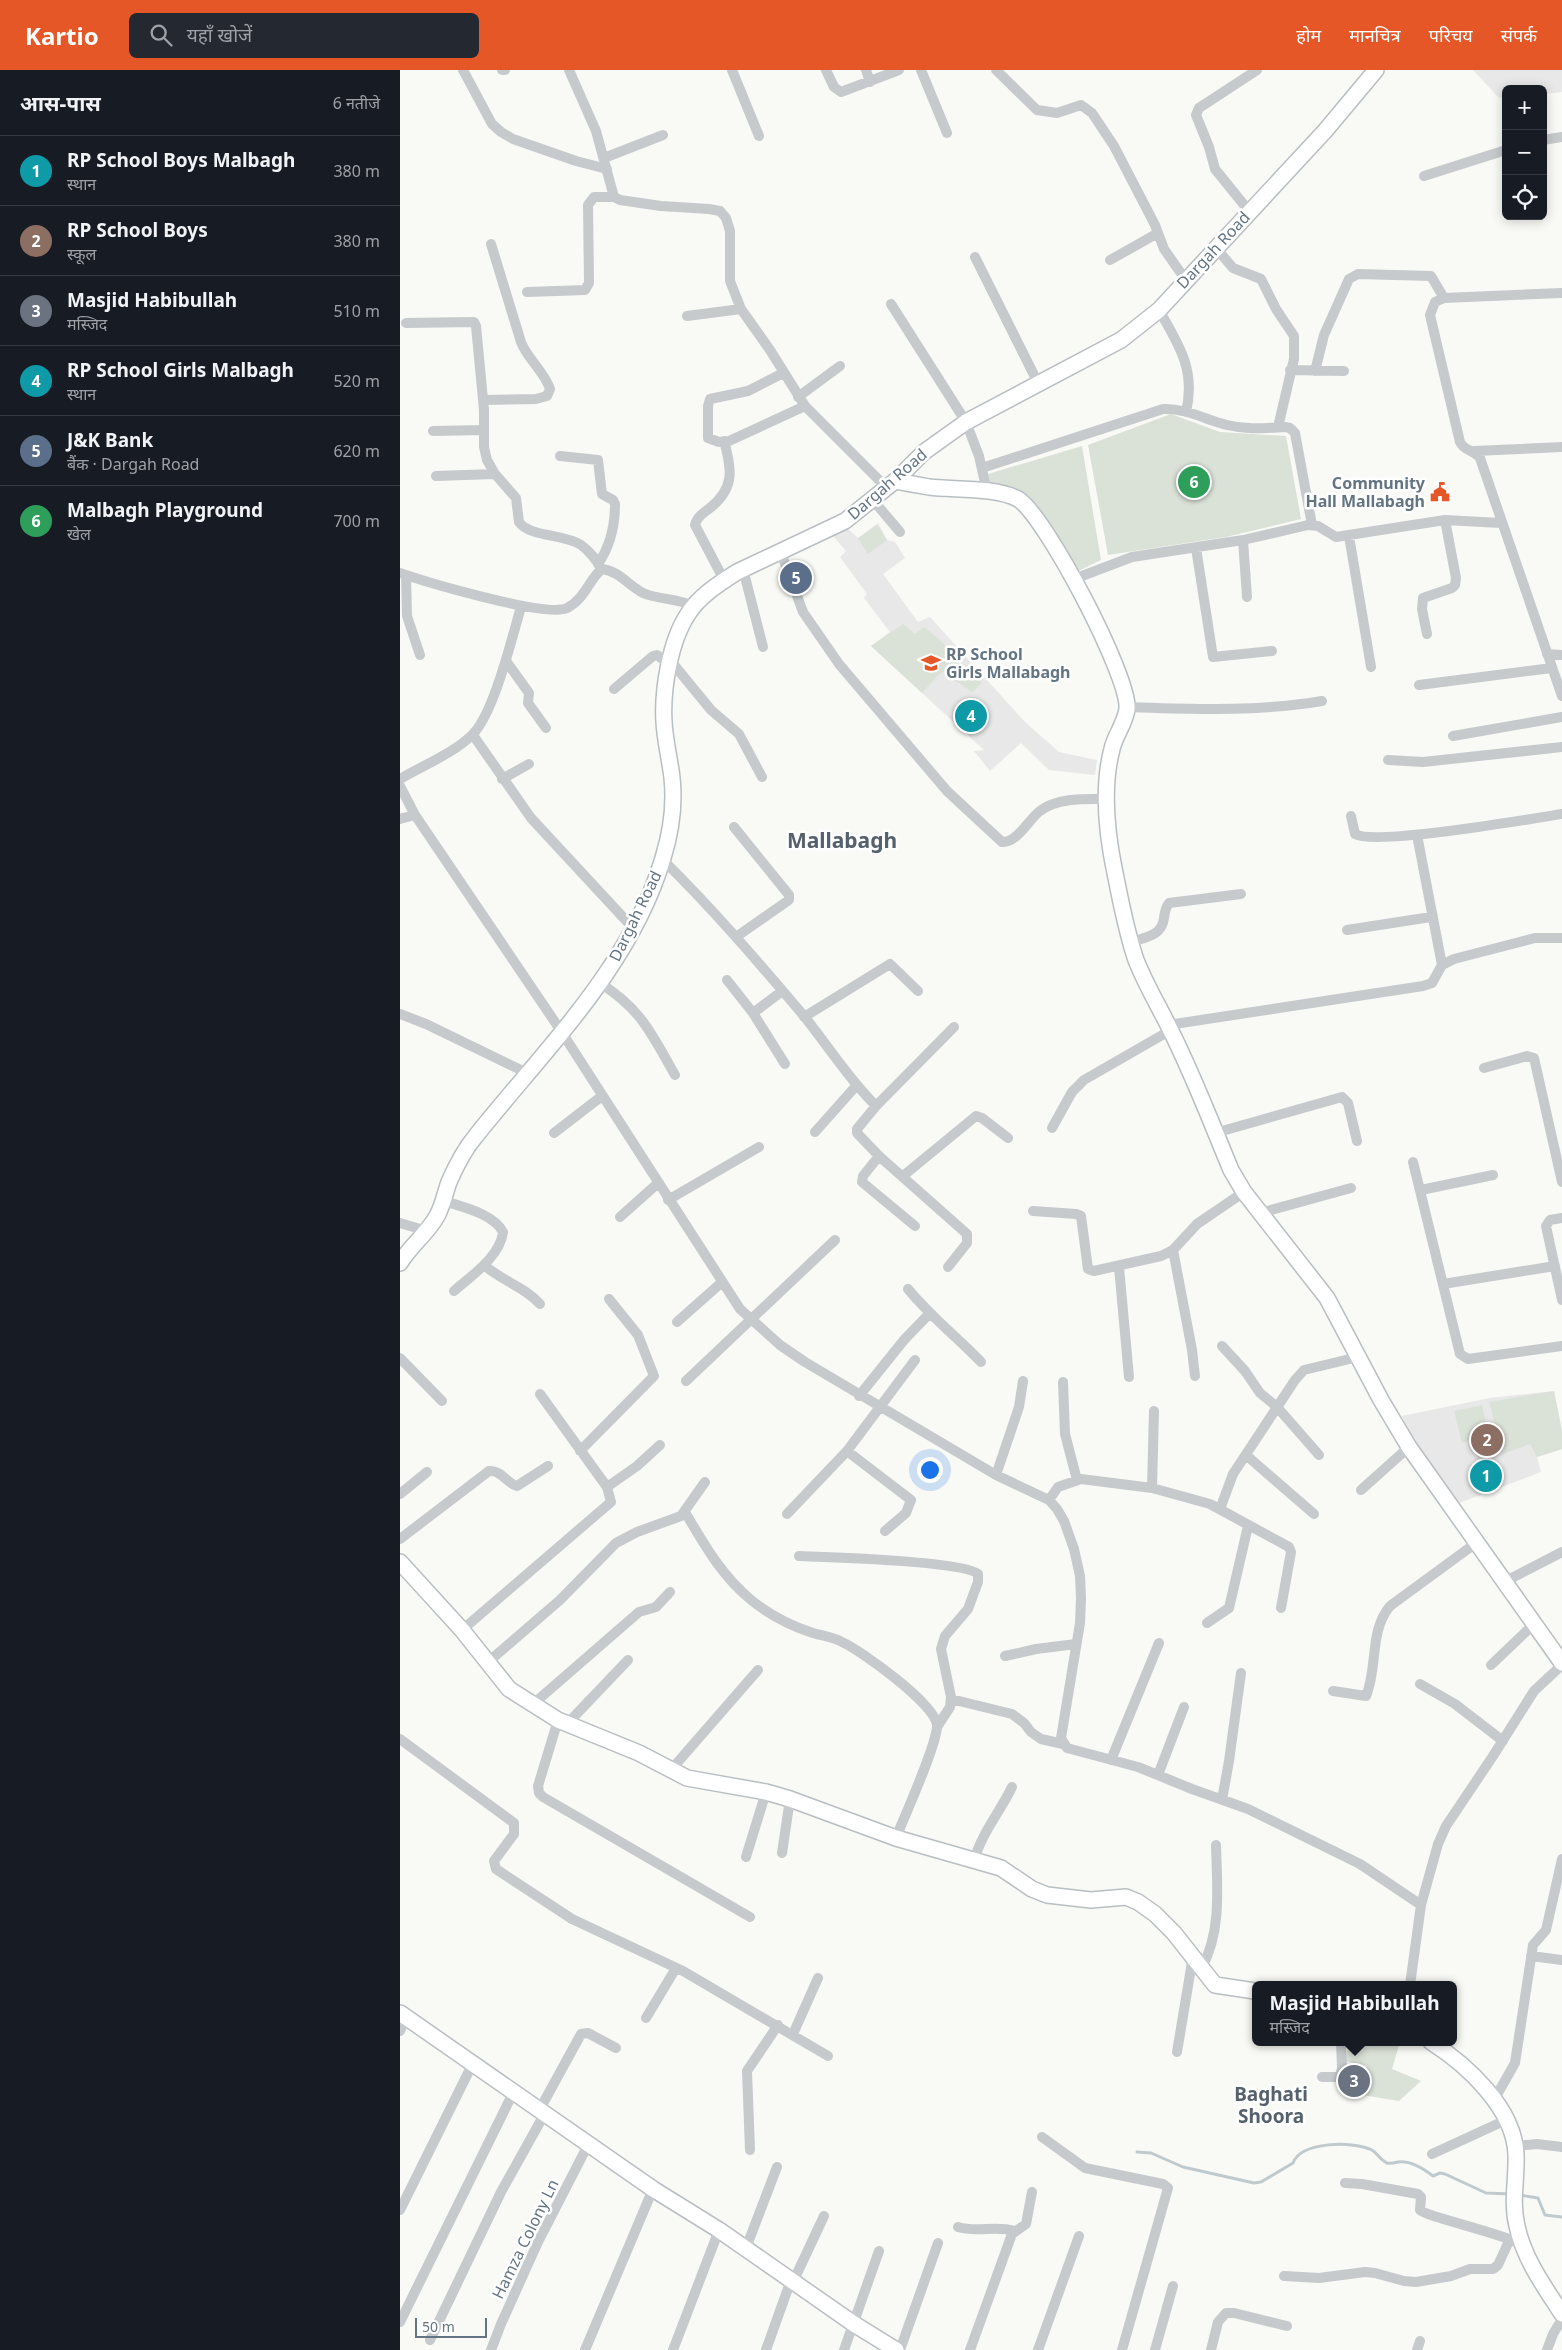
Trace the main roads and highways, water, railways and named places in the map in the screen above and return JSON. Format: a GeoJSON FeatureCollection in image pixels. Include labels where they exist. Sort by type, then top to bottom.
{"type":"FeatureCollection","features":[{"type":"Feature","properties":{"kind":"waterway"},"geometry":{"type":"LineString","coordinates":[[1137,2152],[1151,2153],[1183,2167],[1254,2183],[1261,2182],[1293,2163],[1306,2150],[1329,2145],[1353,2145],[1372,2150],[1387,2163],[1408,2162],[1433,2176],[1440,2173],[1445,2174],[1486,2193],[1511,2194]]}},
{"type":"Feature","properties":{"kind":"waterway"},"geometry":{"type":"LineString","coordinates":[[1520,2195],[1538,2198],[1545,2215],[1562,2217]]}},
{"type":"Feature","properties":{"kind":"place","name":"Malbagh Playground"},"geometry":{"type":"Point","coordinates":[1194,482]}},
{"type":"Feature","properties":{"kind":"place","name":"Community Hall Mallabagh"},"geometry":{"type":"Point","coordinates":[1440,492]}},
{"type":"Feature","properties":{"kind":"place","name":"J&K Bank"},"geometry":{"type":"Point","coordinates":[796,578]}},
{"type":"Feature","properties":{"kind":"place","name":"RP School Girls Mallabagh"},"geometry":{"type":"Point","coordinates":[931,663]}},
{"type":"Feature","properties":{"kind":"place","name":"RP School Girls Malbagh"},"geometry":{"type":"Point","coordinates":[971,716]}},
{"type":"Feature","properties":{"kind":"place","name":"RP School Boys"},"geometry":{"type":"Point","coordinates":[1487,1440]}},
{"type":"Feature","properties":{"kind":"place","name":"RP School Boys Malbagh"},"geometry":{"type":"Point","coordinates":[1486,1476]}},
{"type":"Feature","properties":{"kind":"place","name":"Masjid Habibullah"},"geometry":{"type":"Point","coordinates":[1354,2081]}},
{"type":"Feature","properties":{"kind":"district","name":"Mallabagh"},"geometry":{"type":"Point","coordinates":[842,840]}},
{"type":"Feature","properties":{"kind":"district","name":"Baghati Shoora"},"geometry":{"type":"Point","coordinates":[1271,2105]}}]}
